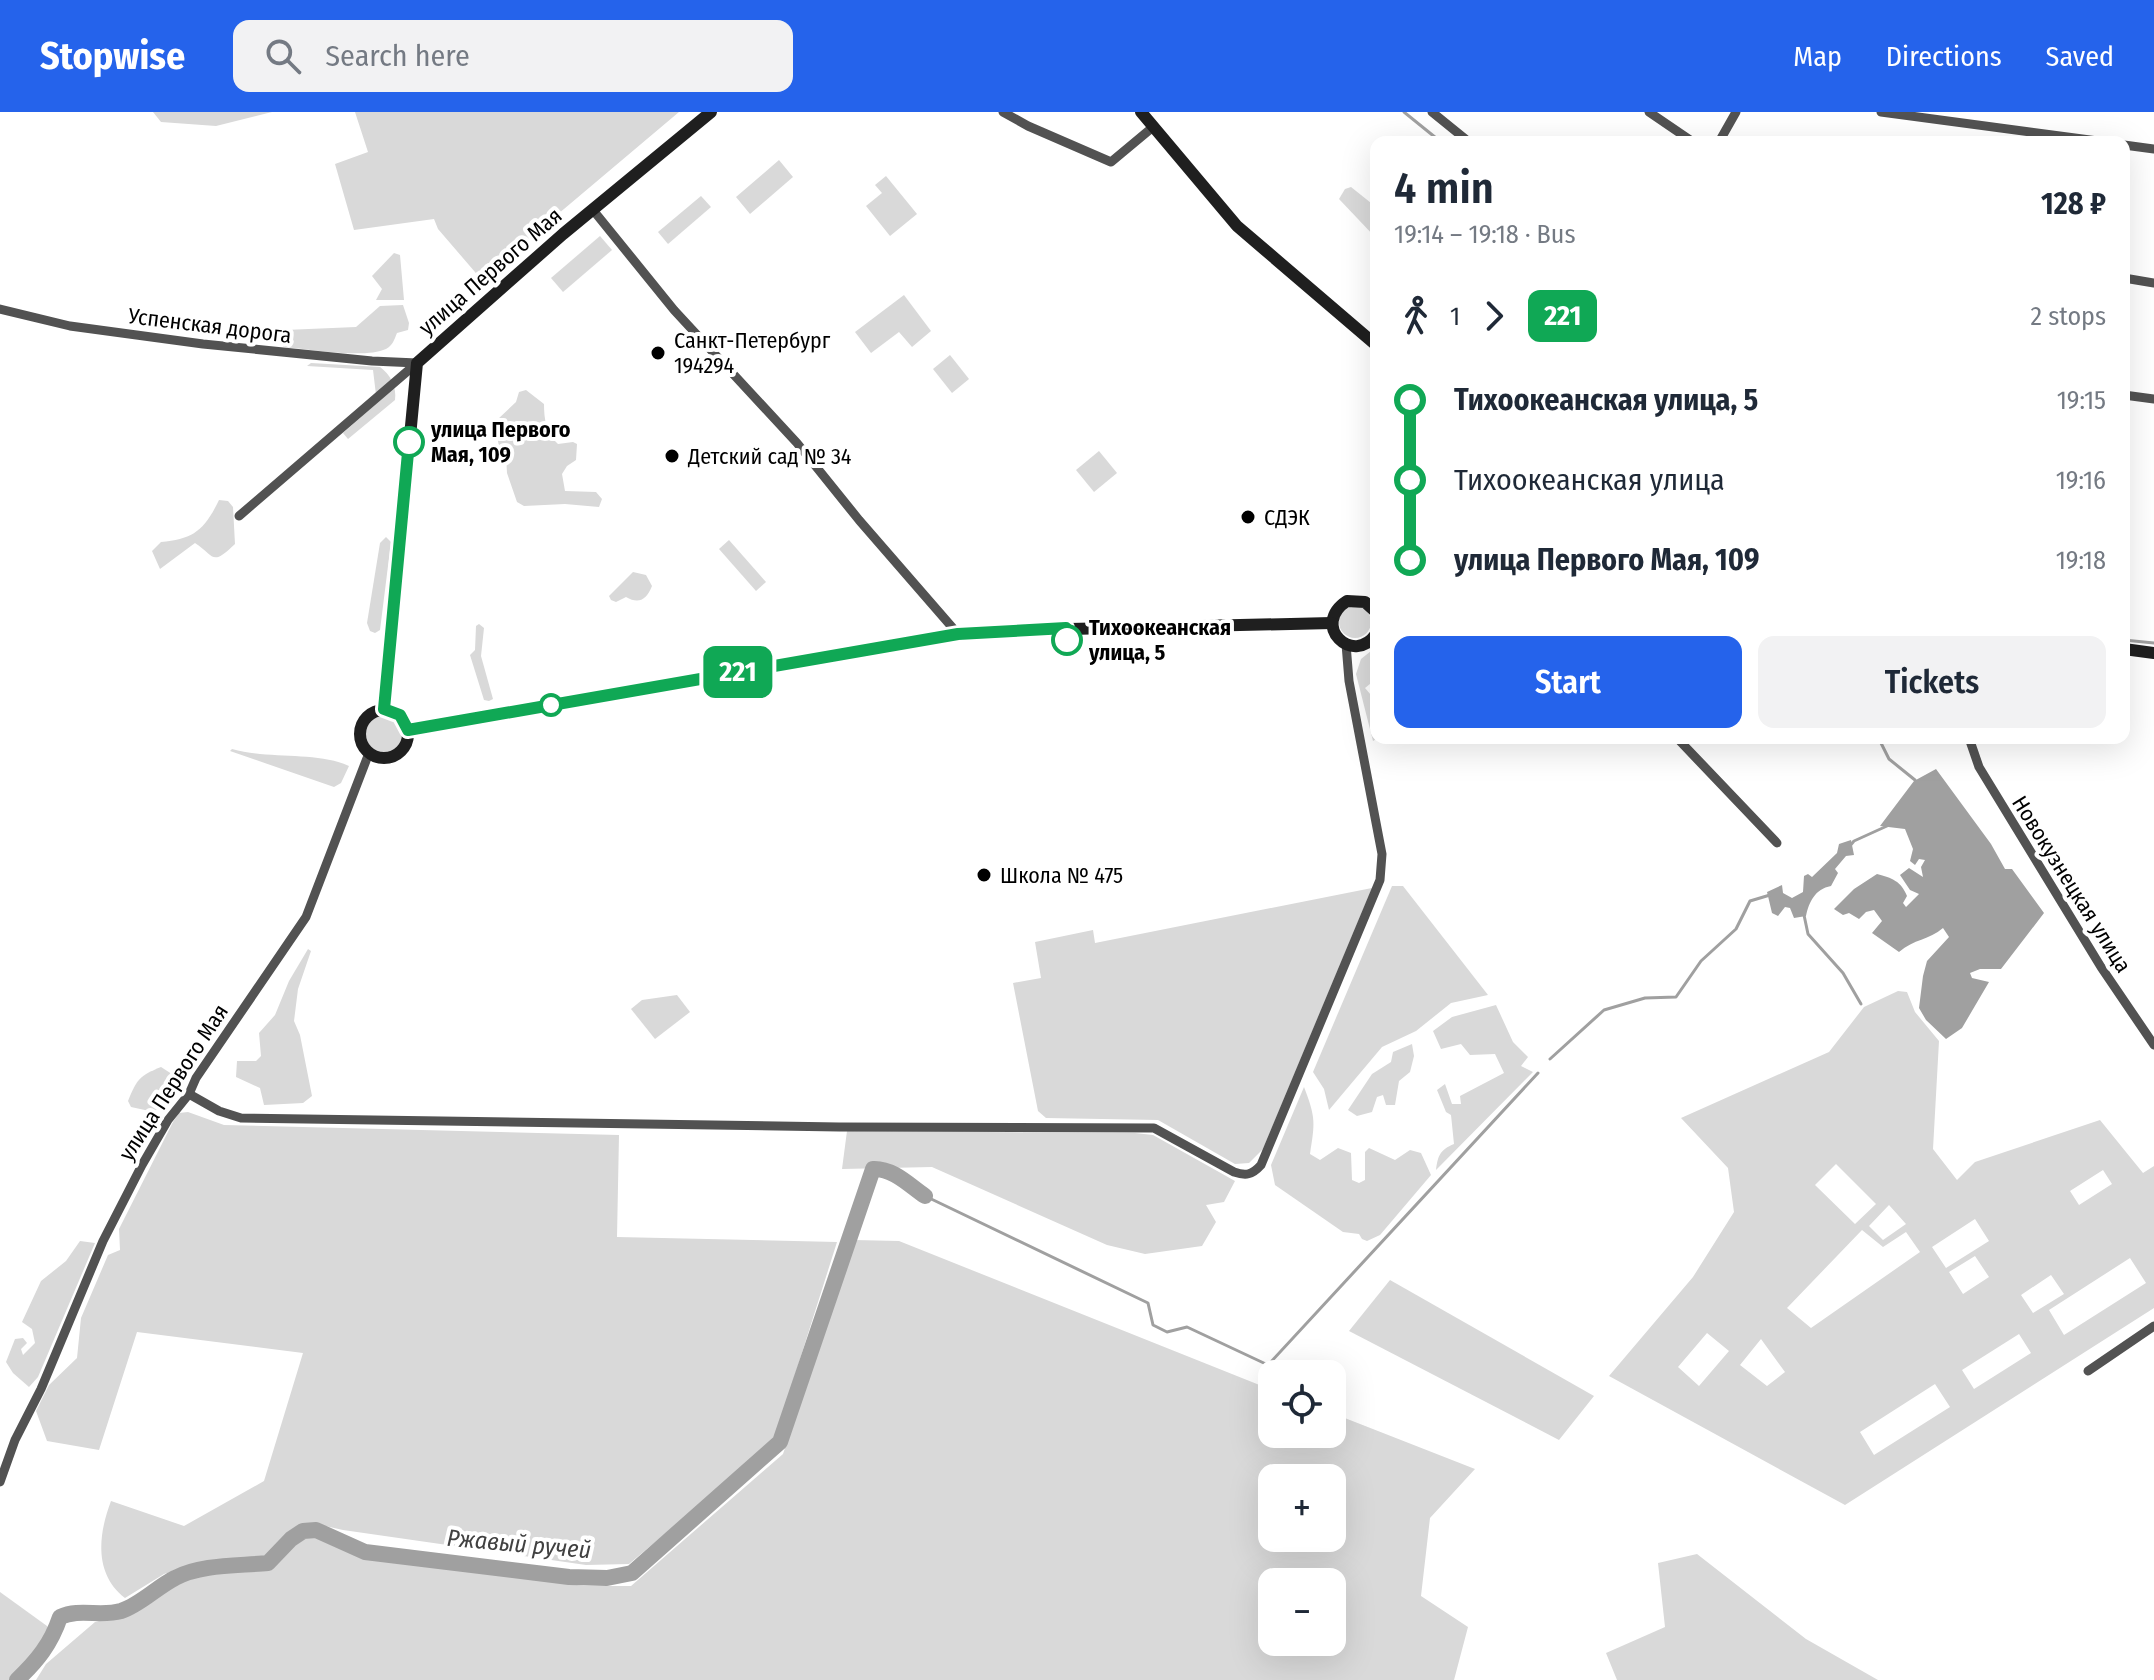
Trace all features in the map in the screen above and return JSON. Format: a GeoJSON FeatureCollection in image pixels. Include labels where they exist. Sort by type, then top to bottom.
{"type":"FeatureCollection","features":[{"type":"Feature","properties":{"kind":"street","name":"улица Первого Мая"},"geometry":{"type":"LineString","coordinates":[[384,709],[417,363],[711,112]]}},
{"type":"Feature","properties":{"kind":"street"},"geometry":{"type":"LineString","coordinates":[[1003,112],[1111,162],[1153,127]]}},
{"type":"Feature","properties":{"kind":"street"},"geometry":{"type":"LineString","coordinates":[[1141,112],[1237,226],[1370,340]]}},
{"type":"Feature","properties":{"kind":"street"},"geometry":{"type":"LineString","coordinates":[[1432,112],[1462,136]]}},
{"type":"Feature","properties":{"kind":"street"},"geometry":{"type":"LineString","coordinates":[[1649,112],[1684,136]]}},
{"type":"Feature","properties":{"kind":"street"},"geometry":{"type":"LineString","coordinates":[[1722,136],[1736,112]]}},
{"type":"Feature","properties":{"kind":"street"},"geometry":{"type":"LineString","coordinates":[[1881,112],[2060,136]]}},
{"type":"Feature","properties":{"kind":"street"},"geometry":{"type":"LineString","coordinates":[[2130,146],[2154,149]]}},
{"type":"Feature","properties":{"kind":"street"},"geometry":{"type":"LineString","coordinates":[[593,210],[674,310],[797,443],[958,634]]}},
{"type":"Feature","properties":{"kind":"street"},"geometry":{"type":"LineString","coordinates":[[2130,279],[2154,283]]}},
{"type":"Feature","properties":{"kind":"street","name":"Успенская дорога"},"geometry":{"type":"LineString","coordinates":[[0,309],[70,326],[203,344],[417,363]]}},
{"type":"Feature","properties":{"kind":"street"},"geometry":{"type":"LineString","coordinates":[[239,516],[417,363]]}},
{"type":"Feature","properties":{"kind":"street"},"geometry":{"type":"LineString","coordinates":[[2130,396],[2154,399]]}},
{"type":"Feature","properties":{"kind":"street"},"geometry":{"type":"LineString","coordinates":[[1370,607],[1365,602],[1347,601],[1339,606],[1332,623],[1336,635],[1346,644],[1356,646],[1370,640]]}},
{"type":"Feature","properties":{"kind":"street"},"geometry":{"type":"LineString","coordinates":[[408,730],[958,634],[1044,629],[1332,623]]}},
{"type":"Feature","properties":{"kind":"street"},"geometry":{"type":"LineString","coordinates":[[189,1094],[219,1111],[241,1118],[839,1127],[1154,1128],[1234,1172],[1253,1174],[1261,1165],[1380,880],[1382,854],[1349,681],[1346,644]]}},
{"type":"Feature","properties":{"kind":"street"},"geometry":{"type":"LineString","coordinates":[[2130,650],[2154,653]]}},
{"type":"Feature","properties":{"kind":"street"},"geometry":{"type":"LineString","coordinates":[[384,709],[400,715],[408,730],[408,740],[396,755],[378,757],[369,753],[360,741],[360,726],[369,714],[384,709]]}},
{"type":"Feature","properties":{"kind":"street"},"geometry":{"type":"LineString","coordinates":[[1683,744],[1777,843]]}},
{"type":"Feature","properties":{"kind":"street","name":"Новокузнецкая улица"},"geometry":{"type":"LineString","coordinates":[[1971,744],[1979,767],[2101,967],[2154,1045]]}},
{"type":"Feature","properties":{"kind":"street","name":"улица Первого Мая"},"geometry":{"type":"LineString","coordinates":[[0,1482],[15,1440],[41,1389],[103,1241],[161,1132],[306,917],[369,753]]}},
{"type":"Feature","properties":{"kind":"street"},"geometry":{"type":"LineString","coordinates":[[2088,1371],[2154,1326]]}},
{"type":"Feature","properties":{"kind":"shaded area"},"geometry":{"type":"Polygon","coordinates":[[[153,112],[272,112],[216,126],[161,122],[153,112]]]}},
{"type":"Feature","properties":{"kind":"shaded area"},"geometry":{"type":"Polygon","coordinates":[[[355,112],[679,112],[481,279],[438,229],[434,219],[354,230],[335,164],[368,152],[355,112]]]}},
{"type":"Feature","properties":{"kind":"shaded area"},"geometry":{"type":"Polygon","coordinates":[[[779,160],[793,177],[750,214],[736,197],[779,160]]]}},
{"type":"Feature","properties":{"kind":"shaded area"},"geometry":{"type":"Polygon","coordinates":[[[886,176],[917,214],[890,236],[866,206],[882,193],[875,185],[886,176]]]}},
{"type":"Feature","properties":{"kind":"shaded area"},"geometry":{"type":"Polygon","coordinates":[[[1351,187],[1370,202],[1370,232],[1339,199],[1345,189],[1351,187]]]}},
{"type":"Feature","properties":{"kind":"shaded area"},"geometry":{"type":"Polygon","coordinates":[[[701,196],[711,207],[668,244],[658,232],[701,196]]]}},
{"type":"Feature","properties":{"kind":"shaded area"},"geometry":{"type":"Polygon","coordinates":[[[600,236],[612,250],[563,292],[551,278],[600,236]]]}},
{"type":"Feature","properties":{"kind":"shaded area"},"geometry":{"type":"Polygon","coordinates":[[[394,253],[400,255],[404,300],[376,300],[382,289],[372,276],[394,253]]]}},
{"type":"Feature","properties":{"kind":"shaded area"},"geometry":{"type":"Polygon","coordinates":[[[904,295],[931,331],[912,347],[899,332],[871,353],[855,332],[904,295]]]}},
{"type":"Feature","properties":{"kind":"shaded area"},"geometry":{"type":"Polygon","coordinates":[[[403,305],[408,330],[397,333],[386,349],[351,353],[283,347],[285,330],[356,327],[380,306],[403,305]]]}},
{"type":"Feature","properties":{"kind":"shaded area"},"geometry":{"type":"Polygon","coordinates":[[[950,355],[969,379],[952,393],[933,369],[950,355]]]}},
{"type":"Feature","properties":{"kind":"shaded area"},"geometry":{"type":"Polygon","coordinates":[[[311,363],[380,367],[392,381],[395,400],[348,439],[343,433],[377,403],[373,370],[307,366],[311,363]]]}},
{"type":"Feature","properties":{"kind":"shaded area"},"geometry":{"type":"Polygon","coordinates":[[[526,390],[544,404],[546,426],[554,440],[558,444],[577,444],[576,460],[562,474],[565,491],[596,492],[602,499],[599,507],[565,504],[524,506],[517,502],[507,473],[506,456],[499,446],[496,432],[497,420],[516,402],[519,392],[526,390]]]}},
{"type":"Feature","properties":{"kind":"shaded area"},"geometry":{"type":"Polygon","coordinates":[[[1099,451],[1117,473],[1094,492],[1076,470],[1099,451]]]}},
{"type":"Feature","properties":{"kind":"shaded area"},"geometry":{"type":"Polygon","coordinates":[[[219,500],[228,501],[233,507],[235,544],[214,557],[195,543],[160,569],[152,551],[161,542],[181,539],[196,532],[219,500]]]}},
{"type":"Feature","properties":{"kind":"shaded area"},"geometry":{"type":"Polygon","coordinates":[[[386,537],[391,542],[380,630],[375,633],[370,631],[367,623],[380,543],[386,537]]]}},
{"type":"Feature","properties":{"kind":"shaded area"},"geometry":{"type":"Polygon","coordinates":[[[729,540],[766,582],[756,591],[719,549],[729,540]]]}},
{"type":"Feature","properties":{"kind":"shaded area"},"geometry":{"type":"Polygon","coordinates":[[[633,572],[646,575],[652,586],[647,595],[638,601],[626,597],[616,602],[611,600],[609,596],[633,572]]]}},
{"type":"Feature","properties":{"kind":"shaded area"},"geometry":{"type":"Polygon","coordinates":[[[1355,606],[1369,616],[1370,625],[1366,633],[1355,638],[1344,633],[1339,622],[1344,611],[1355,606]]]}},
{"type":"Feature","properties":{"kind":"shaded area"},"geometry":{"type":"Polygon","coordinates":[[[479,624],[484,628],[481,656],[493,699],[489,701],[484,700],[470,655],[475,650],[476,626],[479,624]]]}},
{"type":"Feature","properties":{"kind":"shaded area"},"geometry":{"type":"Polygon","coordinates":[[[1370,652],[1370,684],[1365,688],[1370,694],[1370,729],[1356,674],[1361,659],[1370,652]]]}},
{"type":"Feature","properties":{"kind":"shaded area"},"geometry":{"type":"Polygon","coordinates":[[[384,715],[397,721],[403,734],[397,747],[384,753],[371,747],[365,734],[371,721],[384,715]]]}},
{"type":"Feature","properties":{"kind":"shaded area"},"geometry":{"type":"Polygon","coordinates":[[[230,751],[336,761],[349,766],[341,783],[334,787],[230,751]]]}},
{"type":"Feature","properties":{"kind":"shaded area"},"geometry":{"type":"Polygon","coordinates":[[[1936,769],[1991,844],[2005,869],[2012,869],[2044,913],[2001,969],[1980,969],[1970,973],[1972,978],[1989,982],[1962,1028],[1946,1039],[1926,1020],[1919,1008],[1927,961],[1949,937],[1943,928],[1899,952],[1872,933],[1882,921],[1874,910],[1866,912],[1859,919],[1834,909],[1854,889],[1877,874],[1892,879],[1902,887],[1907,896],[1903,903],[1906,907],[1919,894],[1910,890],[1900,875],[1909,868],[1923,877],[1921,867],[1925,860],[1919,859],[1915,865],[1910,861],[1913,849],[1905,829],[1880,826],[1914,781],[1936,769]]]}},
{"type":"Feature","properties":{"kind":"shaded area"},"geometry":{"type":"Polygon","coordinates":[[[1851,840],[1854,855],[1846,856],[1835,869],[1838,873],[1831,886],[1814,897],[1806,916],[1794,918],[1790,908],[1785,907],[1778,916],[1772,913],[1767,892],[1782,885],[1783,893],[1792,898],[1803,892],[1804,876],[1808,874],[1812,877],[1837,853],[1839,844],[1851,840]]]}},
{"type":"Feature","properties":{"kind":"shaded area"},"geometry":{"type":"Polygon","coordinates":[[[1392,886],[1403,886],[1488,995],[1451,1003],[1416,1031],[1382,1047],[1329,1110],[1324,1089],[1313,1072],[1392,886]]]}},
{"type":"Feature","properties":{"kind":"shaded area"},"geometry":{"type":"Polygon","coordinates":[[[1372,888],[1263,1149],[1249,1163],[1235,1164],[1158,1120],[1046,1118],[1038,1111],[1013,983],[1041,978],[1035,942],[1093,930],[1095,943],[1372,888]]]}},
{"type":"Feature","properties":{"kind":"shaded area"},"geometry":{"type":"Polygon","coordinates":[[[308,949],[311,951],[298,989],[294,1021],[300,1035],[312,1096],[303,1103],[264,1105],[260,1088],[236,1077],[237,1061],[256,1061],[261,1056],[259,1033],[275,1015],[289,981],[308,949]]]}},
{"type":"Feature","properties":{"kind":"shaded area"},"geometry":{"type":"Polygon","coordinates":[[[1898,991],[1907,992],[1915,1012],[1939,1041],[1933,1149],[1957,1180],[1975,1162],[2100,1120],[2143,1173],[2154,1166],[2154,1308],[1845,1505],[1609,1376],[1693,1277],[1734,1212],[1728,1168],[1681,1118],[1829,1052],[1864,1007],[1898,991]],[[1836,1164],[1815,1185],[1855,1224],[1876,1204],[1836,1164]],[[2103,1170],[2070,1191],[2079,1205],[2112,1184],[2103,1170]],[[1889,1205],[1869,1226],[1883,1240],[1906,1224],[1889,1205]],[[1975,1219],[1932,1247],[1946,1268],[1989,1241],[1975,1219]],[[1862,1230],[1787,1308],[1811,1328],[1920,1252],[1906,1232],[1883,1247],[1862,1230]],[[1975,1256],[1949,1272],[1963,1294],[1989,1277],[1975,1256]],[[2130,1258],[2049,1310],[2064,1335],[2146,1283],[2130,1258]],[[2051,1275],[2021,1295],[2033,1313],[2064,1294],[2051,1275]],[[1707,1333],[1678,1367],[1699,1386],[1729,1351],[1707,1333]],[[2019,1334],[1962,1370],[1974,1389],[2031,1353],[2019,1334]],[[1761,1339],[1740,1365],[1767,1386],[1785,1372],[1761,1339]],[[1935,1384],[1860,1432],[1874,1455],[1950,1407],[1935,1384]]]}},
{"type":"Feature","properties":{"kind":"shaded area"},"geometry":{"type":"Polygon","coordinates":[[[677,995],[690,1012],[655,1039],[631,1009],[642,1000],[677,995]]]}},
{"type":"Feature","properties":{"kind":"shaded area"},"geometry":{"type":"Polygon","coordinates":[[[1496,1005],[1513,1042],[1528,1057],[1521,1066],[1533,1072],[1436,1170],[1440,1154],[1454,1144],[1451,1115],[1446,1112],[1437,1090],[1445,1084],[1452,1104],[1461,1104],[1460,1096],[1504,1073],[1495,1054],[1470,1055],[1461,1044],[1441,1049],[1433,1031],[1452,1017],[1496,1005]]]}},
{"type":"Feature","properties":{"kind":"shaded area"},"geometry":{"type":"Polygon","coordinates":[[[1412,1044],[1414,1056],[1410,1072],[1399,1081],[1395,1105],[1386,1105],[1383,1095],[1377,1097],[1372,1112],[1357,1116],[1348,1110],[1372,1074],[1391,1062],[1393,1052],[1412,1044]]]}},
{"type":"Feature","properties":{"kind":"shaded area"},"geometry":{"type":"Polygon","coordinates":[[[161,1067],[178,1078],[161,1106],[154,1112],[131,1107],[128,1101],[137,1083],[143,1076],[161,1067]]]}},
{"type":"Feature","properties":{"kind":"shaded area"},"geometry":{"type":"Polygon","coordinates":[[[1304,1087],[1313,1120],[1310,1154],[1320,1160],[1338,1148],[1351,1153],[1352,1180],[1359,1183],[1365,1180],[1365,1152],[1369,1148],[1395,1160],[1410,1150],[1421,1153],[1431,1175],[1380,1235],[1367,1241],[1359,1234],[1343,1232],[1275,1185],[1271,1165],[1304,1087]]]}},
{"type":"Feature","properties":{"kind":"shaded area"},"geometry":{"type":"Polygon","coordinates":[[[188,1112],[224,1125],[619,1135],[617,1237],[837,1242],[775,1438],[629,1564],[586,1565],[312,1523],[294,1529],[264,1558],[198,1564],[164,1574],[125,1598],[108,1578],[102,1553],[103,1527],[111,1501],[184,1526],[264,1481],[303,1353],[137,1332],[99,1450],[47,1441],[36,1411],[49,1385],[77,1358],[81,1318],[108,1255],[120,1250],[119,1229],[173,1122],[179,1113],[188,1112]]]}},
{"type":"Feature","properties":{"kind":"shaded area"},"geometry":{"type":"Polygon","coordinates":[[[847,1131],[1153,1135],[1235,1181],[1224,1202],[1206,1205],[1216,1222],[1202,1246],[1145,1254],[1107,1245],[932,1167],[842,1169],[847,1131]]]}},
{"type":"Feature","properties":{"kind":"shaded area"},"geometry":{"type":"Polygon","coordinates":[[[854,1240],[899,1241],[1258,1384],[1258,1448],[1346,1448],[1346,1418],[1475,1469],[1430,1518],[1421,1596],[1468,1627],[1454,1680],[36,1680],[46,1664],[95,1622],[133,1612],[180,1581],[207,1574],[270,1568],[299,1540],[311,1535],[362,1556],[584,1586],[631,1586],[783,1454],[854,1240]]]}},
{"type":"Feature","properties":{"kind":"shaded area"},"geometry":{"type":"Polygon","coordinates":[[[80,1241],[95,1243],[38,1377],[29,1387],[6,1362],[15,1339],[23,1338],[27,1343],[21,1349],[23,1355],[35,1343],[32,1329],[22,1322],[41,1281],[66,1261],[80,1241]]]}},
{"type":"Feature","properties":{"kind":"shaded area"},"geometry":{"type":"Polygon","coordinates":[[[1390,1280],[1594,1396],[1559,1440],[1349,1331],[1390,1280]]]}},
{"type":"Feature","properties":{"kind":"shaded area"},"geometry":{"type":"Polygon","coordinates":[[[1697,1554],[1806,1639],[1878,1680],[1617,1680],[1606,1653],[1665,1627],[1658,1563],[1697,1554]]]}},
{"type":"Feature","properties":{"kind":"shaded area"},"geometry":{"type":"Polygon","coordinates":[[[0,1592],[47,1626],[51,1636],[9,1680],[0,1680],[0,1592]]]}},
{"type":"Feature","properties":{"kind":"waterway"},"geometry":{"type":"LineString","coordinates":[[1404,112],[1434,136]]}},
{"type":"Feature","properties":{"kind":"waterway"},"geometry":{"type":"LineString","coordinates":[[2130,641],[2154,643]]}},
{"type":"Feature","properties":{"kind":"waterway"},"geometry":{"type":"LineString","coordinates":[[1882,744],[1889,759],[1915,780]]}},
{"type":"Feature","properties":{"kind":"waterway"},"geometry":{"type":"LineString","coordinates":[[1849,847],[1854,841],[1887,826]]}},
{"type":"Feature","properties":{"kind":"waterway"},"geometry":{"type":"LineString","coordinates":[[1550,1059],[1604,1010],[1645,998],[1676,997],[1701,961],[1736,929],[1750,901],[1770,895]]}},
{"type":"Feature","properties":{"kind":"waterway"},"geometry":{"type":"LineString","coordinates":[[1804,915],[1808,934],[1843,973],[1861,1004]]}},
{"type":"Feature","properties":{"kind":"waterway"},"geometry":{"type":"LineString","coordinates":[[925,1196],[1148,1303],[1153,1325],[1167,1332],[1187,1327],[1268,1365],[1538,1073]]}},
{"type":"Feature","properties":{"kind":"waterway","name":"Ржавый ручей"},"geometry":{"type":"LineString","coordinates":[[17,1680],[43,1652],[60,1617],[75,1613],[121,1611],[175,1578],[196,1570],[268,1563],[303,1531],[316,1530],[365,1552],[569,1577],[607,1578],[632,1573],[780,1442],[873,1169],[894,1174],[925,1196]]}},
{"type":"Feature","properties":{"kind":"bus line","name":"221"},"geometry":{"type":"LineString","coordinates":[[409,442],[384,709],[400,715],[408,730],[979,631],[1066,628],[1067,640]]}},
{"type":"Feature","properties":{"kind":"place","name":"Санкт-Петербург 194294"},"geometry":{"type":"Point","coordinates":[658,353]}},
{"type":"Feature","properties":{"kind":"place","name":"улица Первого Мая, 109"},"geometry":{"type":"Point","coordinates":[409,442]}},
{"type":"Feature","properties":{"kind":"place","name":"Детский сад № 34"},"geometry":{"type":"Point","coordinates":[672,456]}},
{"type":"Feature","properties":{"kind":"place","name":"СДЭК"},"geometry":{"type":"Point","coordinates":[1248,517]}},
{"type":"Feature","properties":{"kind":"place","name":"Тихоокеанская улица, 5"},"geometry":{"type":"Point","coordinates":[1067,640]}},
{"type":"Feature","properties":{"kind":"place","name":"Школа № 475"},"geometry":{"type":"Point","coordinates":[984,875]}}]}
